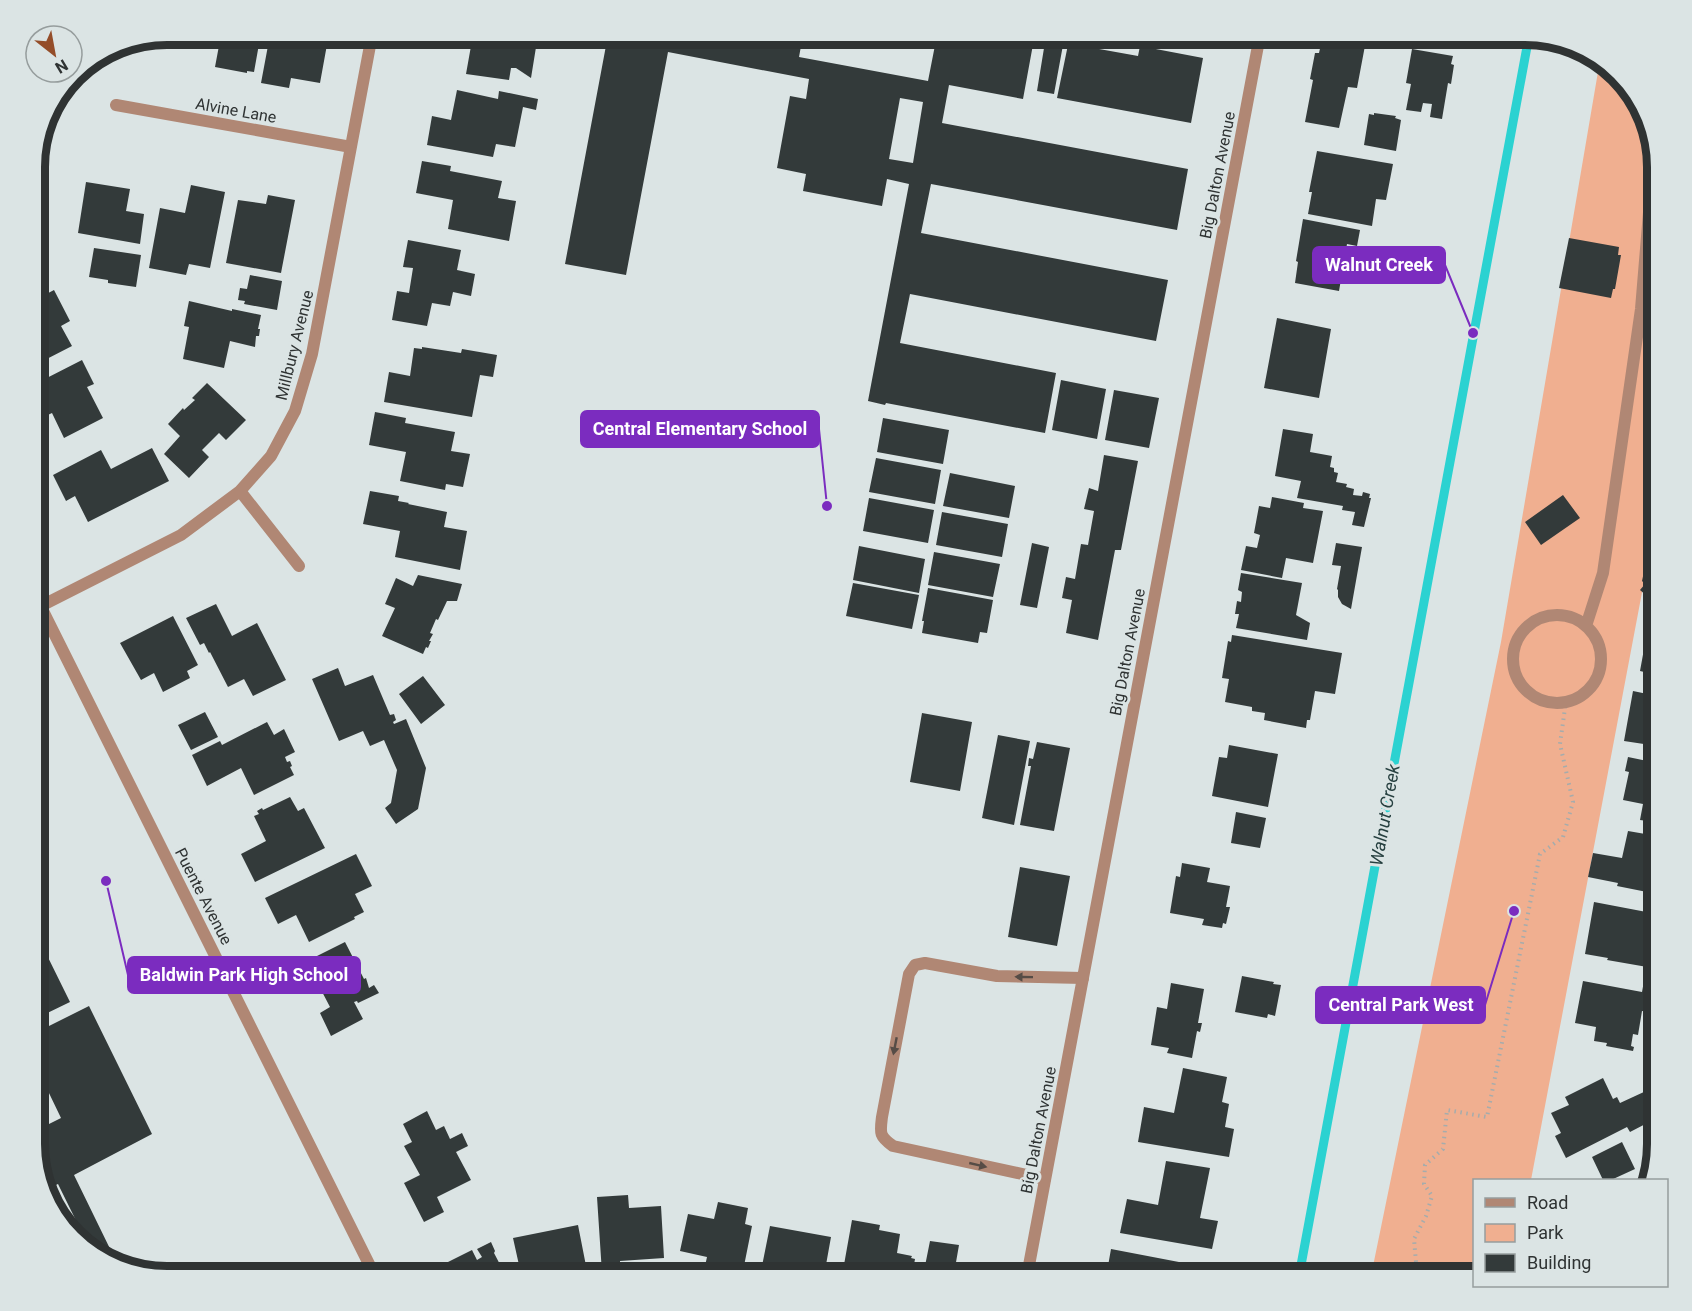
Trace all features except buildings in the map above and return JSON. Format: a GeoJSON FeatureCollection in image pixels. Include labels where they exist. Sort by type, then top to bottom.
{"type":"FeatureCollection","features":[{"type":"Feature","properties":{"kind":"street","name":"Millbury Avenue"},"geometry":{"type":"LineString","coordinates":[[45,604],[181,534],[240,491],[271,456],[295,411],[312,354],[370,45]]}},
{"type":"Feature","properties":{"kind":"street","name":"Big Dalton Avenue"},"geometry":{"type":"LineString","coordinates":[[1029,1266],[1258,45]]}},
{"type":"Feature","properties":{"kind":"street","name":"Alvine Lane"},"geometry":{"type":"LineString","coordinates":[[116,105],[351,147]]}},
{"type":"Feature","properties":{"kind":"street"},"geometry":{"type":"LineString","coordinates":[[1586,626],[1603,573],[1641,309],[1647,237]]}},
{"type":"Feature","properties":{"kind":"street"},"geometry":{"type":"LineString","coordinates":[[240,491],[299,566]]}},
{"type":"Feature","properties":{"kind":"street"},"geometry":{"type":"LineString","coordinates":[[1560,615],[1574,618],[1596,637],[1600,651],[1600,665],[1596,679],[1587,691],[1566,701],[1560,703],[1546,701],[1532,695],[1522,685],[1515,672],[1513,658],[1516,644],[1533,622],[1546,617],[1560,615]]}},
{"type":"Feature","properties":{"kind":"street","name":"Puente Avenue"},"geometry":{"type":"LineString","coordinates":[[45,622],[370,1266]]}},
{"type":"Feature","properties":{"kind":"street"},"geometry":{"type":"LineString","coordinates":[[1045,1179],[893,1146],[880,1133],[909,974],[915,965],[925,963],[997,976],[1083,978]]}},
{"type":"Feature","properties":{"kind":"path"},"geometry":{"type":"LineString","coordinates":[[1419,1266],[1416,1262],[1414,1239],[1426,1216],[1432,1196],[1424,1184],[1425,1165],[1443,1149],[1447,1110],[1487,1117],[1540,854],[1563,837],[1573,802],[1560,744],[1566,701]]}},
{"type":"Feature","properties":{"kind":"green space"},"geometry":{"type":"Polygon","coordinates":[[[1598,70],[1626,99],[1638,120],[1646,151],[1647,566],[1531,1179],[1473,1179],[1473,1266],[1373,1266],[1501,642],[1598,70]]]}},
{"type":"Feature","properties":{"kind":"waterway","name":"Walnut Creek"},"geometry":{"type":"LineString","coordinates":[[1301,1266],[1527,45]]}},
{"type":"Feature","properties":{"kind":"place","name":"Walnut Creek"},"geometry":{"type":"Point","coordinates":[1473,333]}},
{"type":"Feature","properties":{"kind":"place","name":"Central Elementary School"},"geometry":{"type":"Point","coordinates":[827,506]}},
{"type":"Feature","properties":{"kind":"place","name":"Baldwin Park High School"},"geometry":{"type":"Point","coordinates":[106,881]}},
{"type":"Feature","properties":{"kind":"place","name":"Central Park West"},"geometry":{"type":"Point","coordinates":[1514,911]}}]}
